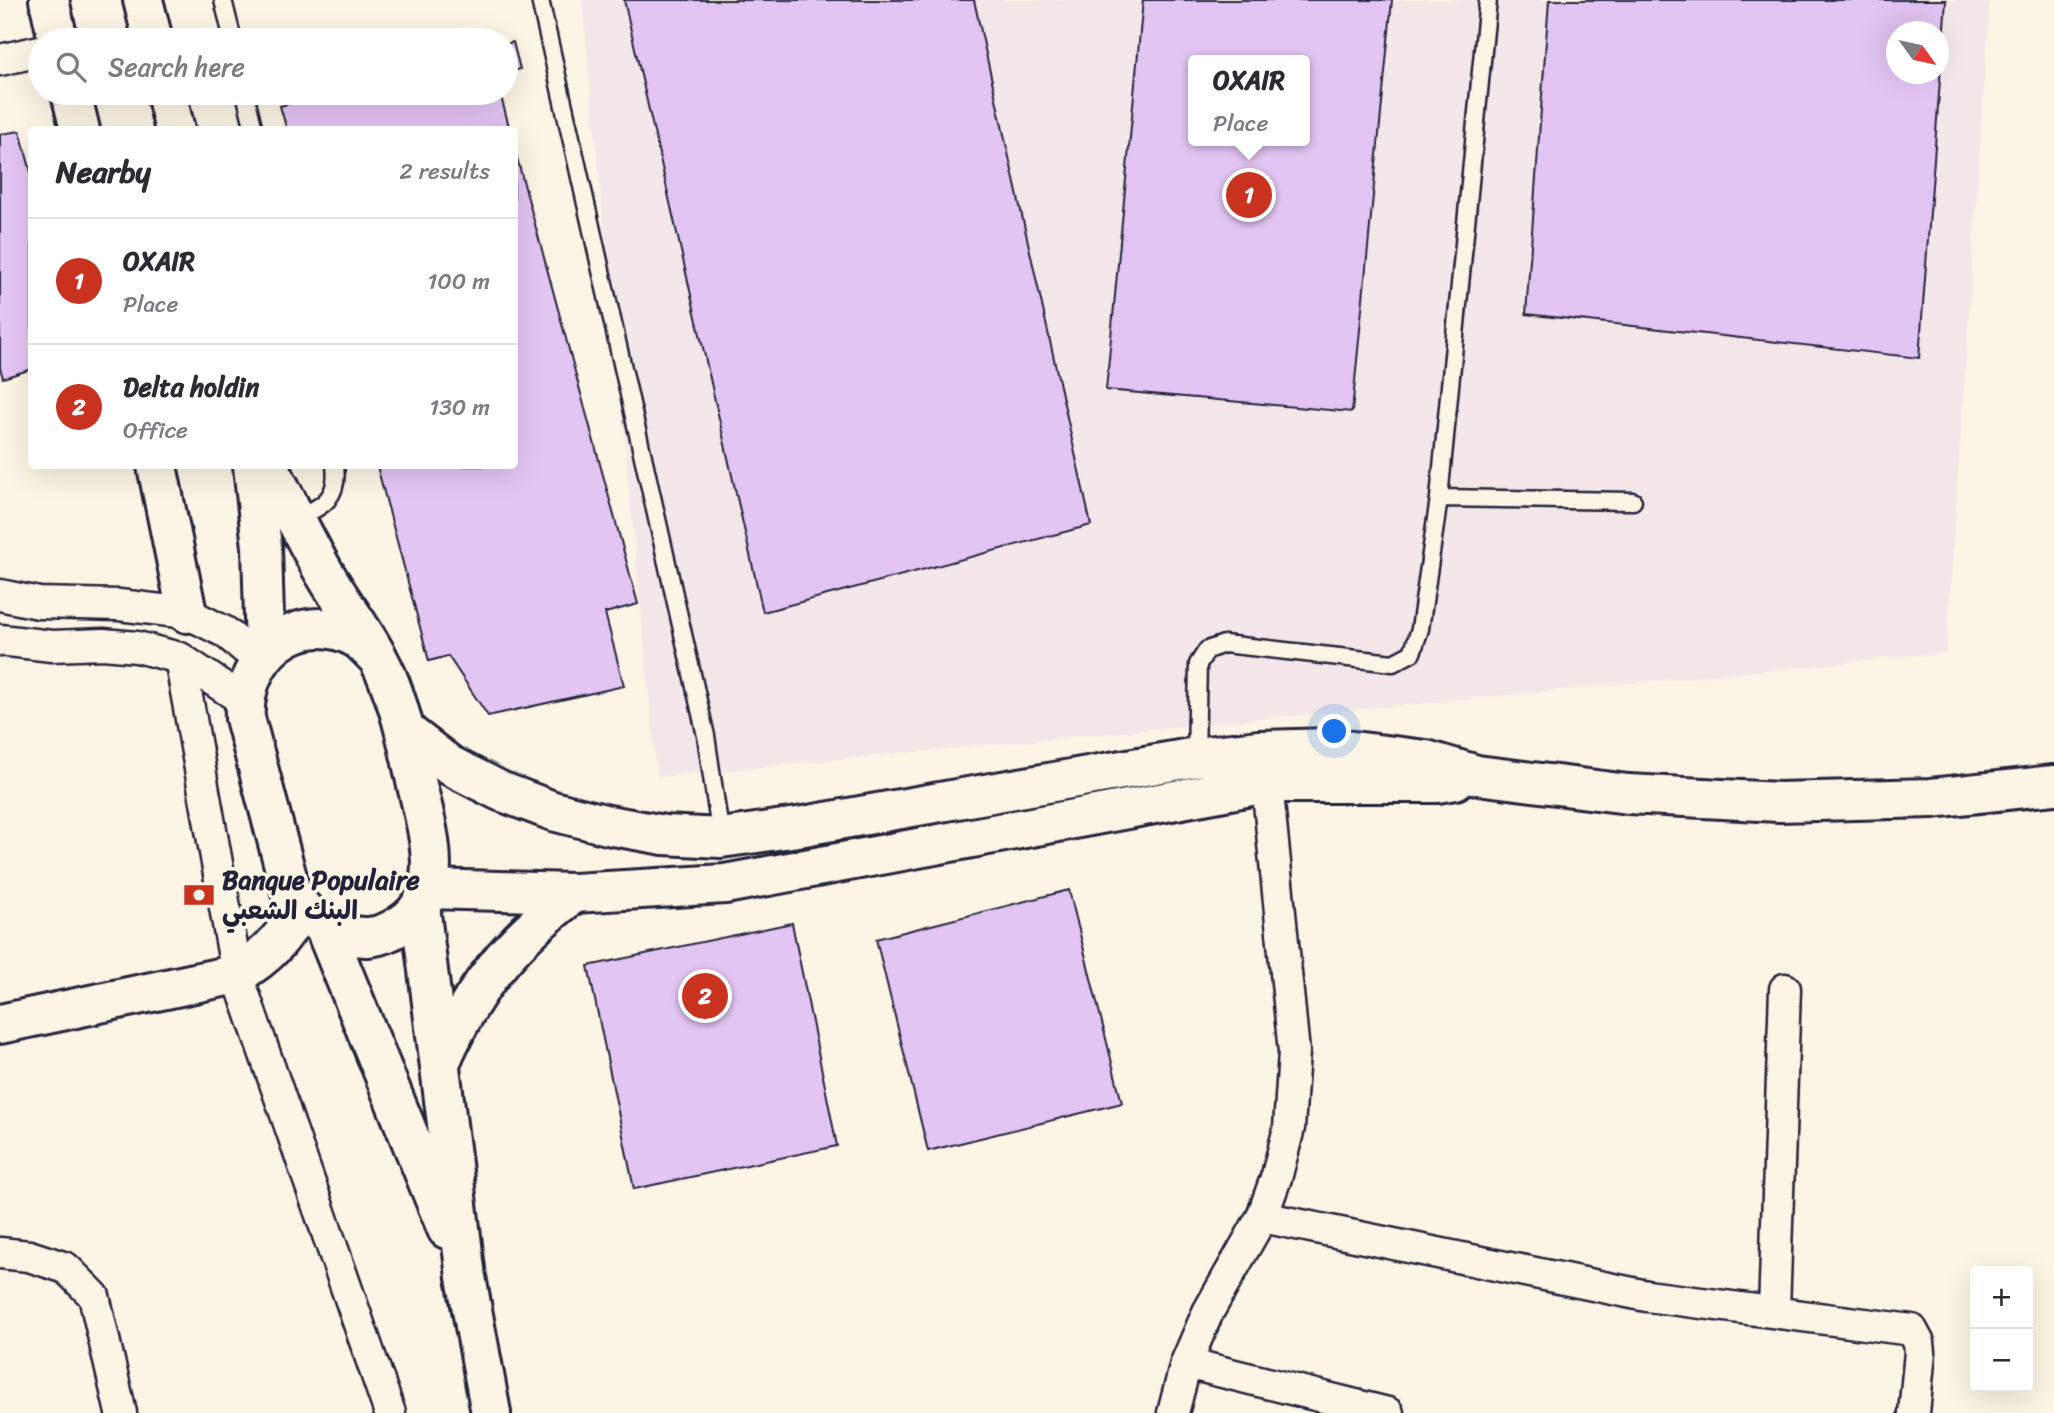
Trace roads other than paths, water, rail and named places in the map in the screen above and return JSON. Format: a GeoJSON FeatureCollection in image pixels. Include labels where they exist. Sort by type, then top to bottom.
{"type":"FeatureCollection","features":[{"type":"Feature","properties":{"kind":"street"},"geometry":{"type":"LineString","coordinates":[[49,0],[55,28]]}},
{"type":"Feature","properties":{"kind":"street"},"geometry":{"type":"LineString","coordinates":[[144,0],[150,28]]}},
{"type":"Feature","properties":{"kind":"street"},"geometry":{"type":"LineString","coordinates":[[0,60],[28,54]]}},
{"type":"Feature","properties":{"kind":"street"},"geometry":{"type":"LineString","coordinates":[[74,105],[79,126]]}},
{"type":"Feature","properties":{"kind":"street"},"geometry":{"type":"LineString","coordinates":[[169,105],[174,126]]}},
{"type":"Feature","properties":{"kind":"street"},"geometry":{"type":"LineString","coordinates":[[159,469],[187,613]]}},
{"type":"Feature","properties":{"kind":"street"},"geometry":{"type":"LineString","coordinates":[[253,469],[262,547],[263,657]]}},
{"type":"Feature","properties":{"kind":"street"},"geometry":{"type":"LineString","coordinates":[[270,469],[321,568],[377,658],[389,682],[405,732],[429,841],[431,869],[424,898],[440,1063],[466,1277],[491,1413]]}},
{"type":"Feature","properties":{"kind":"street"},"geometry":{"type":"LineString","coordinates":[[0,595],[39,603],[119,605],[187,613],[225,632],[263,657]]}},
{"type":"Feature","properties":{"kind":"street"},"geometry":{"type":"LineString","coordinates":[[377,658],[359,640],[335,630],[310,629],[285,637],[263,657],[247,684],[245,718],[287,884],[312,917],[466,1277]]}},
{"type":"Feature","properties":{"kind":"street"},"geometry":{"type":"LineString","coordinates":[[0,640],[52,646],[103,644],[137,647],[180,658],[244,701]]}},
{"type":"Feature","properties":{"kind":"street"},"geometry":{"type":"LineString","coordinates":[[180,658],[237,974],[390,1413]]}},
{"type":"Feature","properties":{"kind":"street"},"geometry":{"type":"LineString","coordinates":[[405,732],[449,765],[500,791],[553,811],[653,833],[721,838],[798,827],[1196,757],[1259,750],[1329,748],[1381,753],[1426,760],[1477,775],[1628,794],[1779,802],[1931,798],[2054,785]]}},
{"type":"Feature","properties":{"kind":"street"},"geometry":{"type":"LineString","coordinates":[[424,898],[725,884],[1267,783],[1437,783],[1477,775]]}},
{"type":"Feature","properties":{"kind":"street"},"geometry":{"type":"LineString","coordinates":[[1173,1413],[1186,1363],[1208,1312],[1262,1217],[1289,1128],[1294,1052],[1267,783]]}},
{"type":"Feature","properties":{"kind":"street"},"geometry":{"type":"LineString","coordinates":[[440,1063],[458,1023],[494,968],[539,920],[574,893]]}},
{"type":"Feature","properties":{"kind":"street"},"geometry":{"type":"LineString","coordinates":[[312,917],[341,934],[376,936],[408,921],[424,898]]}},
{"type":"Feature","properties":{"kind":"street"},"geometry":{"type":"LineString","coordinates":[[1,1021],[237,974],[261,960],[276,944],[312,917]]}},
{"type":"Feature","properties":{"kind":"street"},"geometry":{"type":"LineString","coordinates":[[1774,1311],[1785,989]]}},
{"type":"Feature","properties":{"kind":"street"},"geometry":{"type":"LineString","coordinates":[[1262,1217],[1647,1296],[1912,1331],[1919,1343],[1920,1352],[1914,1413]]}},
{"type":"Feature","properties":{"kind":"street"},"geometry":{"type":"LineString","coordinates":[[0,1253],[29,1256],[66,1268],[94,1296],[121,1413]]}},
{"type":"Feature","properties":{"kind":"street"},"geometry":{"type":"LineString","coordinates":[[1186,1363],[1388,1413]]}},
{"type":"Feature","properties":{"kind":"lane"},"geometry":{"type":"LineString","coordinates":[[223,0],[230,28]]}},
{"type":"Feature","properties":{"kind":"lane"},"geometry":{"type":"LineString","coordinates":[[540,0],[706,736],[721,838]]}},
{"type":"Feature","properties":{"kind":"lane"},"geometry":{"type":"LineString","coordinates":[[1196,757],[1198,664],[1207,650],[1224,644],[1393,663],[1412,653],[1420,629],[1439,498],[1488,0]]}},
{"type":"Feature","properties":{"kind":"lane"},"geometry":{"type":"LineString","coordinates":[[248,105],[253,126]]}},
{"type":"Feature","properties":{"kind":"lane"},"geometry":{"type":"LineString","coordinates":[[296,517],[327,502],[337,482],[335,469]]}},
{"type":"Feature","properties":{"kind":"lane"},"geometry":{"type":"LineString","coordinates":[[1439,498],[1633,501]]}},
{"type":"Feature","properties":{"kind":"place","name":"OXAIR"},"geometry":{"type":"Point","coordinates":[1249,195]}},
{"type":"Feature","properties":{"kind":"place","name":"Banque Populaire البنك الشعبي"},"geometry":{"type":"Point","coordinates":[199,895]}},
{"type":"Feature","properties":{"kind":"place","name":"Delta holdin"},"geometry":{"type":"Point","coordinates":[705,996]}}]}
